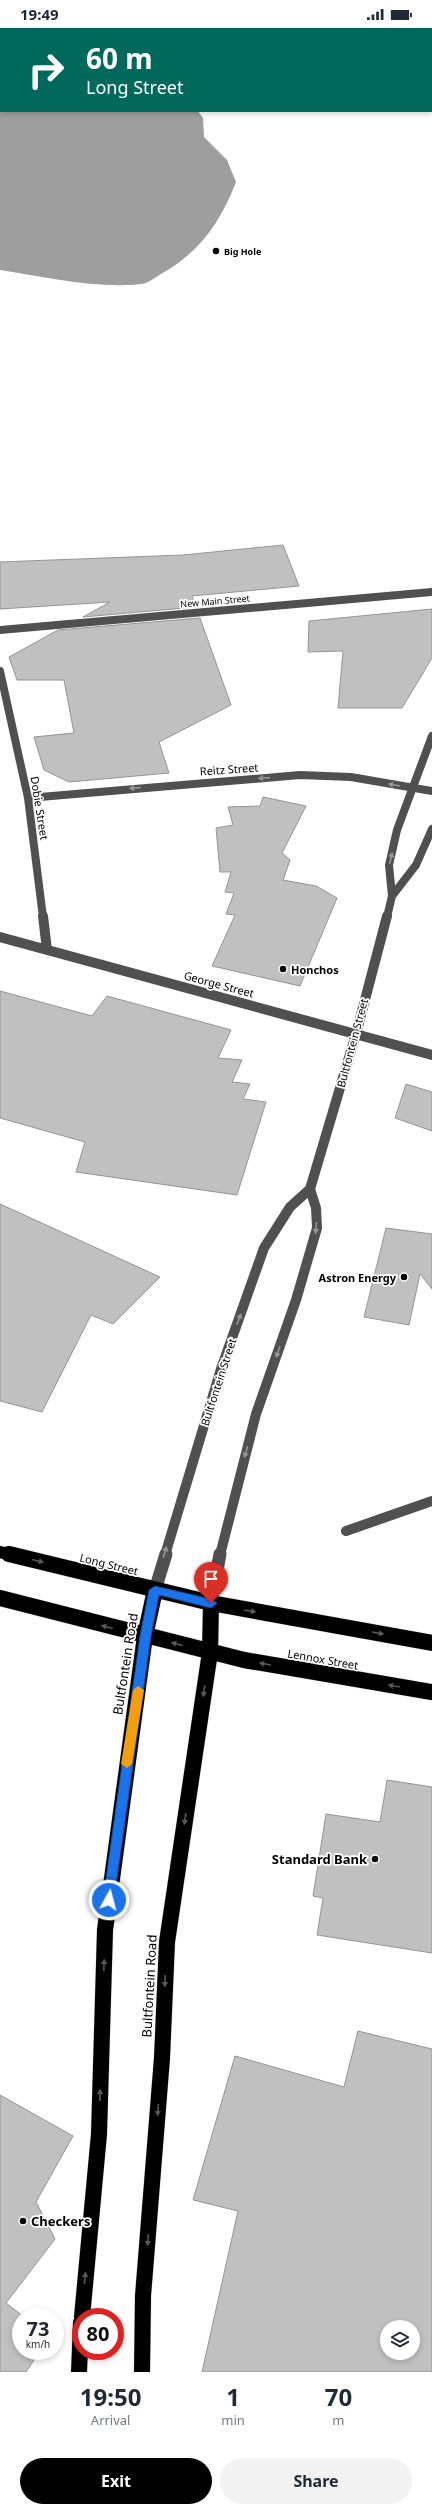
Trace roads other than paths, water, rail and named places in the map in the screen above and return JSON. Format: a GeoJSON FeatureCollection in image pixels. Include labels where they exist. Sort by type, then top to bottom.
{"type":"FeatureCollection","features":[{"type":"Feature","properties":{"kind":"highway","name":"Long Street"},"geometry":{"type":"LineString","coordinates":[[0,1552],[211,1603]]}},
{"type":"Feature","properties":{"kind":"highway","name":"Bultfontein Road"},"geometry":{"type":"LineString","coordinates":[[83,2308],[99,2134],[105,1930],[145,1636],[155,1590]]}},
{"type":"Feature","properties":{"kind":"highway"},"geometry":{"type":"LineString","coordinates":[[0,1598],[210,1652]]}},
{"type":"Feature","properties":{"kind":"highway","name":"Bultfontein Road"},"geometry":{"type":"LineString","coordinates":[[142,2372],[143,2296],[162,2058],[167,1942],[210,1652],[211,1603]]}},
{"type":"Feature","properties":{"kind":"highway"},"geometry":{"type":"LineString","coordinates":[[211,1603],[432,1643]]}},
{"type":"Feature","properties":{"kind":"highway","name":"Lennox Street"},"geometry":{"type":"LineString","coordinates":[[210,1652],[244,1660],[432,1692]]}},
{"type":"Feature","properties":{"kind":"highway"},"geometry":{"type":"LineString","coordinates":[[79,2360],[79,2372]]}},
{"type":"Feature","properties":{"kind":"street","name":"New Main Street"},"geometry":{"type":"LineString","coordinates":[[0,630],[432,592]]}},
{"type":"Feature","properties":{"kind":"street","name":"Dobie Street"},"geometry":{"type":"LineString","coordinates":[[0,671],[28,798],[47,950]]}},
{"type":"Feature","properties":{"kind":"street","name":"Bultfontein Street"},"geometry":{"type":"LineString","coordinates":[[155,1590],[221,1368],[264,1248],[290,1207],[310,1190],[356,1034],[392,896],[389,865],[397,830],[432,736]]}},
{"type":"Feature","properties":{"kind":"street","name":"Reitz Street"},"geometry":{"type":"LineString","coordinates":[[28,798],[300,775],[351,777],[432,791]]}},
{"type":"Feature","properties":{"kind":"street","name":"Bultfontein Street"},"geometry":{"type":"LineString","coordinates":[[392,896],[412,875],[423,856],[432,828]]}},
{"type":"Feature","properties":{"kind":"street","name":"George Street"},"geometry":{"type":"LineString","coordinates":[[0,937],[432,1055]]}},
{"type":"Feature","properties":{"kind":"street"},"geometry":{"type":"LineString","coordinates":[[211,1603],[216,1570],[256,1414],[296,1300],[317,1228],[316,1208],[310,1190]]}},
{"type":"Feature","properties":{"kind":"street"},"geometry":{"type":"LineString","coordinates":[[346,1531],[432,1501]]}},
{"type":"Feature","properties":{"kind":"place","name":"Big Hole"},"geometry":{"type":"Point","coordinates":[216,251]}},
{"type":"Feature","properties":{"kind":"place","name":"Honchos"},"geometry":{"type":"Point","coordinates":[283,969]}},
{"type":"Feature","properties":{"kind":"place","name":"Astron Energy"},"geometry":{"type":"Point","coordinates":[404,1277]}},
{"type":"Feature","properties":{"kind":"place","name":"Standard Bank"},"geometry":{"type":"Point","coordinates":[375,1859]}},
{"type":"Feature","properties":{"kind":"place","name":"Checkers"},"geometry":{"type":"Point","coordinates":[23,2221]}}]}
